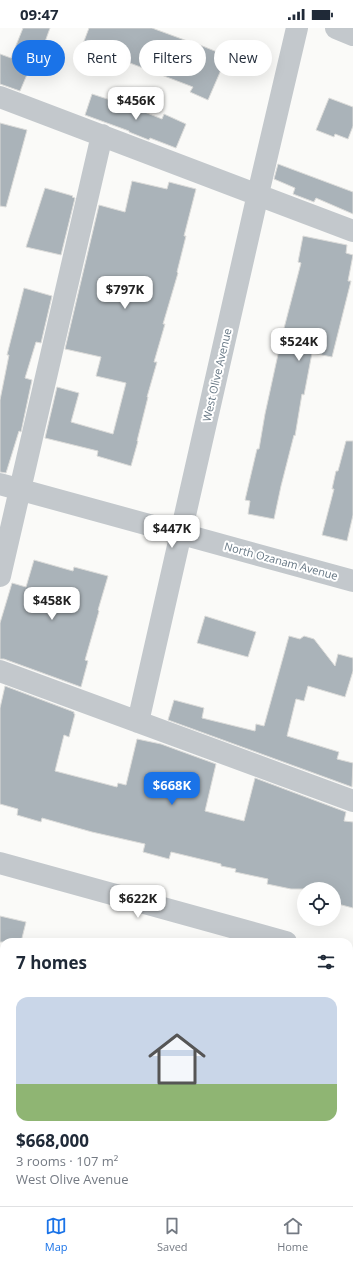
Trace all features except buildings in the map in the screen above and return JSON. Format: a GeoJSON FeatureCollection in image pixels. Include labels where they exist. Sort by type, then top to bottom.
{"type":"FeatureCollection","features":[{"type":"Feature","properties":{"kind":"street","name":"West Olive Avenue"},"geometry":{"type":"LineString","coordinates":[[138,722],[297,28]]}},
{"type":"Feature","properties":{"kind":"street"},"geometry":{"type":"LineString","coordinates":[[336,28],[353,34]]}},
{"type":"Feature","properties":{"kind":"street"},"geometry":{"type":"LineString","coordinates":[[0,97],[353,231]]}},
{"type":"Feature","properties":{"kind":"street"},"geometry":{"type":"LineString","coordinates":[[0,576],[10,487],[102,135]]}},
{"type":"Feature","properties":{"kind":"street","name":"North Ozanam Avenue"},"geometry":{"type":"LineString","coordinates":[[10,487],[353,581]]}},
{"type":"Feature","properties":{"kind":"street"},"geometry":{"type":"LineString","coordinates":[[0,671],[353,801]]}},
{"type":"Feature","properties":{"kind":"street"},"geometry":{"type":"LineString","coordinates":[[0,863],[272,938]]}}]}
